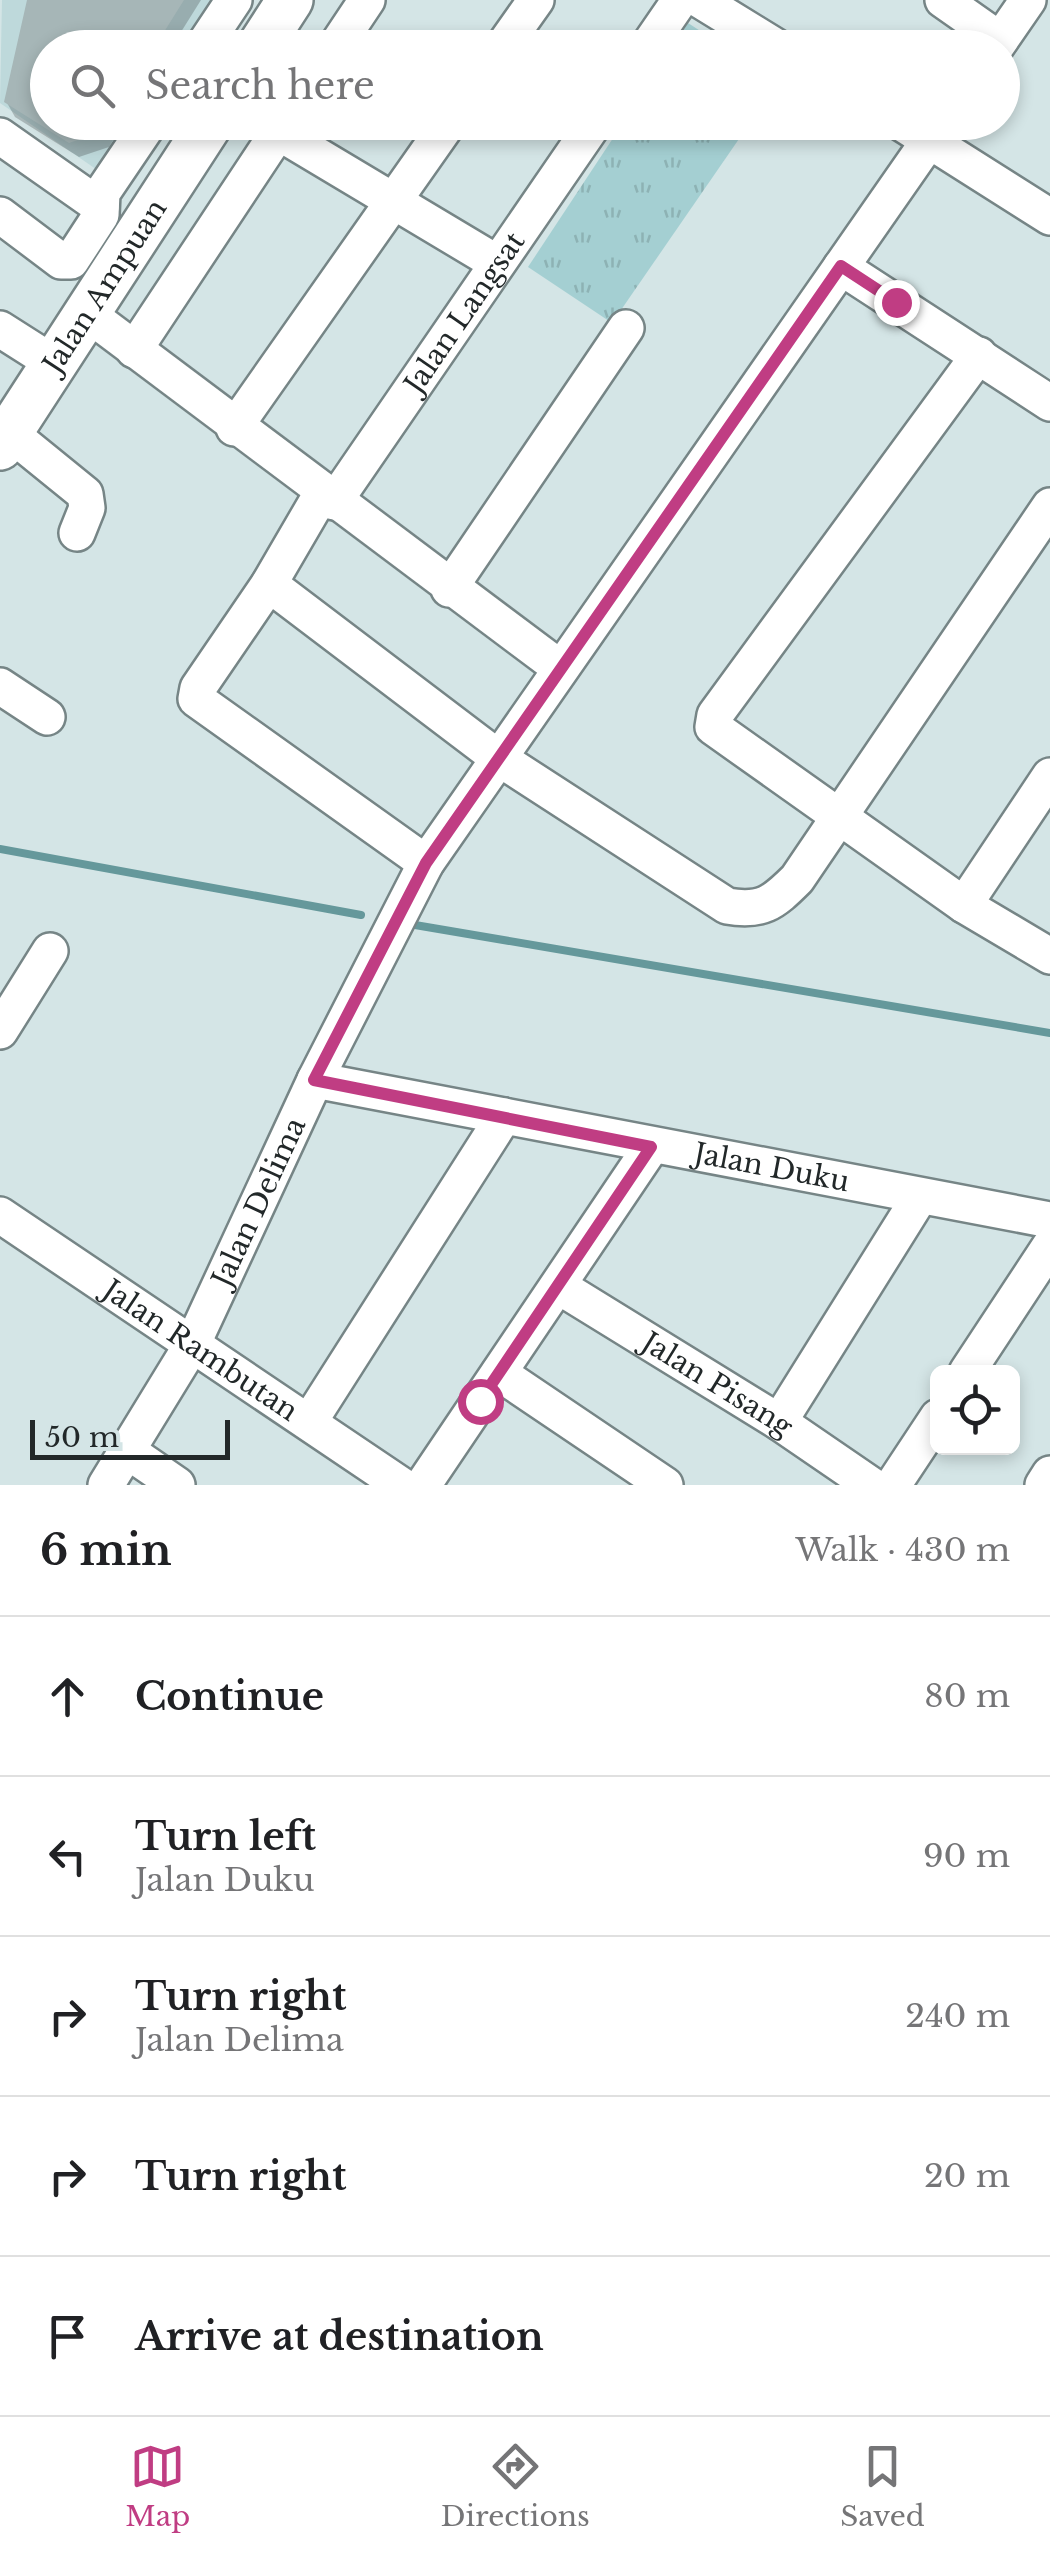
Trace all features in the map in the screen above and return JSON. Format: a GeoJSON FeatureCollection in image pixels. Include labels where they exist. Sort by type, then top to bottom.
{"type":"FeatureCollection","features":[{"type":"Feature","properties":{"kind":"main road"},"geometry":{"type":"LineString","coordinates":[[271,30],[290,0]]}},
{"type":"Feature","properties":{"kind":"main road","name":"Jalan Ampuan"},"geometry":{"type":"LineString","coordinates":[[5,440],[199,140]]}},
{"type":"Feature","properties":{"kind":"street"},"geometry":{"type":"LineString","coordinates":[[214,30],[234,0]]}},
{"type":"Feature","properties":{"kind":"street"},"geometry":{"type":"LineString","coordinates":[[347,30],[367,0]]}},
{"type":"Feature","properties":{"kind":"street"},"geometry":{"type":"LineString","coordinates":[[515,30],[536,0]]}},
{"type":"Feature","properties":{"kind":"street"},"geometry":{"type":"LineString","coordinates":[[659,30],[680,0]]}},
{"type":"Feature","properties":{"kind":"street"},"geometry":{"type":"LineString","coordinates":[[700,0],[749,30]]}},
{"type":"Feature","properties":{"kind":"street"},"geometry":{"type":"LineString","coordinates":[[944,0],[980,30]]}},
{"type":"Feature","properties":{"kind":"street"},"geometry":{"type":"LineString","coordinates":[[1007,30],[1028,0]]}},
{"type":"Feature","properties":{"kind":"street"},"geometry":{"type":"LineString","coordinates":[[0,136],[101,207]]}},
{"type":"Feature","properties":{"kind":"street"},"geometry":{"type":"LineString","coordinates":[[0,215],[66,262],[100,215],[102,194],[138,140]]}},
{"type":"Feature","properties":{"kind":"street"},"geometry":{"type":"LineString","coordinates":[[134,350],[273,140]]}},
{"type":"Feature","properties":{"kind":"street"},"geometry":{"type":"LineString","coordinates":[[301,140],[394,202],[497,262]]}},
{"type":"Feature","properties":{"kind":"street"},"geometry":{"type":"LineString","coordinates":[[234,428],[437,140]]}},
{"type":"Feature","properties":{"kind":"street","name":"Jalan Langsat"},"geometry":{"type":"LineString","coordinates":[[426,863],[196,699],[195,694],[328,497],[582,140]]}},
{"type":"Feature","properties":{"kind":"street","name":"Jalan Delima"},"geometry":{"type":"LineString","coordinates":[[106,1485],[193,1344],[314,1080],[426,863],[841,266],[917,140]]}},
{"type":"Feature","properties":{"kind":"street"},"geometry":{"type":"LineString","coordinates":[[940,140],[1050,216]]}},
{"type":"Feature","properties":{"kind":"street"},"geometry":{"type":"LineString","coordinates":[[841,266],[1050,403]]}},
{"type":"Feature","properties":{"kind":"street"},"geometry":{"type":"LineString","coordinates":[[88,314],[234,428],[560,668]]}},
{"type":"Feature","properties":{"kind":"street"},"geometry":{"type":"LineString","coordinates":[[449,589],[626,328]]}},
{"type":"Feature","properties":{"kind":"street"},"geometry":{"type":"LineString","coordinates":[[2,334],[55,364]]}},
{"type":"Feature","properties":{"kind":"street"},"geometry":{"type":"LineString","coordinates":[[978,354],[715,715],[713,727],[721,737],[964,905],[1050,956]]}},
{"type":"Feature","properties":{"kind":"street"},"geometry":{"type":"LineString","coordinates":[[5,440],[85,494],[87,508],[78,532]]}},
{"type":"Feature","properties":{"kind":"street"},"geometry":{"type":"LineString","coordinates":[[269,584],[497,757],[728,906],[770,906],[796,879],[840,820],[1050,506]]}},
{"type":"Feature","properties":{"kind":"street"},"geometry":{"type":"LineString","coordinates":[[0,686],[48,717]]}},
{"type":"Feature","properties":{"kind":"street"},"geometry":{"type":"LineString","coordinates":[[964,905],[1050,776]]}},
{"type":"Feature","properties":{"kind":"street"},"geometry":{"type":"LineString","coordinates":[[0,1032],[50,950]]}},
{"type":"Feature","properties":{"kind":"street","name":"Jalan Duku"},"geometry":{"type":"LineString","coordinates":[[314,1080],[1050,1220]]}},
{"type":"Feature","properties":{"kind":"street"},"geometry":{"type":"LineString","coordinates":[[309,1422],[504,1116]]}},
{"type":"Feature","properties":{"kind":"street"},"geometry":{"type":"LineString","coordinates":[[423,1485],[651,1147]]}},
{"type":"Feature","properties":{"kind":"street"},"geometry":{"type":"LineString","coordinates":[[780,1422],[919,1198]]}},
{"type":"Feature","properties":{"kind":"street","name":"Jalan Rambutan"},"geometry":{"type":"LineString","coordinates":[[0,1215],[401,1485]]}},
{"type":"Feature","properties":{"kind":"street"},"geometry":{"type":"LineString","coordinates":[[972,1365],[1050,1246]]}},
{"type":"Feature","properties":{"kind":"street","name":"Jalan Pisang"},"geometry":{"type":"LineString","coordinates":[[560,1287],[780,1422],[871,1485]]}},
{"type":"Feature","properties":{"kind":"street"},"geometry":{"type":"LineString","coordinates":[[500,1373],[666,1485]]}},
{"type":"Feature","properties":{"kind":"street"},"geometry":{"type":"LineString","coordinates":[[893,1485],[930,1429]]}},
{"type":"Feature","properties":{"kind":"street"},"geometry":{"type":"LineString","coordinates":[[129,1452],[177,1485]]}},
{"type":"Feature","properties":{"kind":"street"},"geometry":{"type":"LineString","coordinates":[[1043,1485],[1050,1474]]}},
{"type":"Feature","properties":{"kind":"shaded area"},"geometry":{"type":"Polygon","coordinates":[[[2,0],[226,0],[206,30],[30,30],[30,124],[0,103],[2,0]]]}},
{"type":"Feature","properties":{"kind":"shaded area"},"geometry":{"type":"Polygon","coordinates":[[[54,140],[131,140],[106,176],[54,140]]]}},
{"type":"Feature","properties":{"kind":"green space"},"geometry":{"type":"Polygon","coordinates":[[[612,140],[738,140],[612,323],[528,267],[612,140]]]}},
{"type":"Feature","properties":{"kind":"building"},"geometry":{"type":"Polygon","coordinates":[[[27,0],[184,0],[165,30],[30,30],[30,118],[4,102],[27,0]]]}},
{"type":"Feature","properties":{"kind":"waterway"},"geometry":{"type":"LineString","coordinates":[[0,849],[361,915]]}},
{"type":"Feature","properties":{"kind":"waterway"},"geometry":{"type":"LineString","coordinates":[[415,925],[1050,1033]]}},
{"type":"Feature","properties":{"kind":"route"},"geometry":{"type":"LineString","coordinates":[[480,1401],[651,1147],[314,1080],[426,863],[841,266],[896,302]]}}]}
